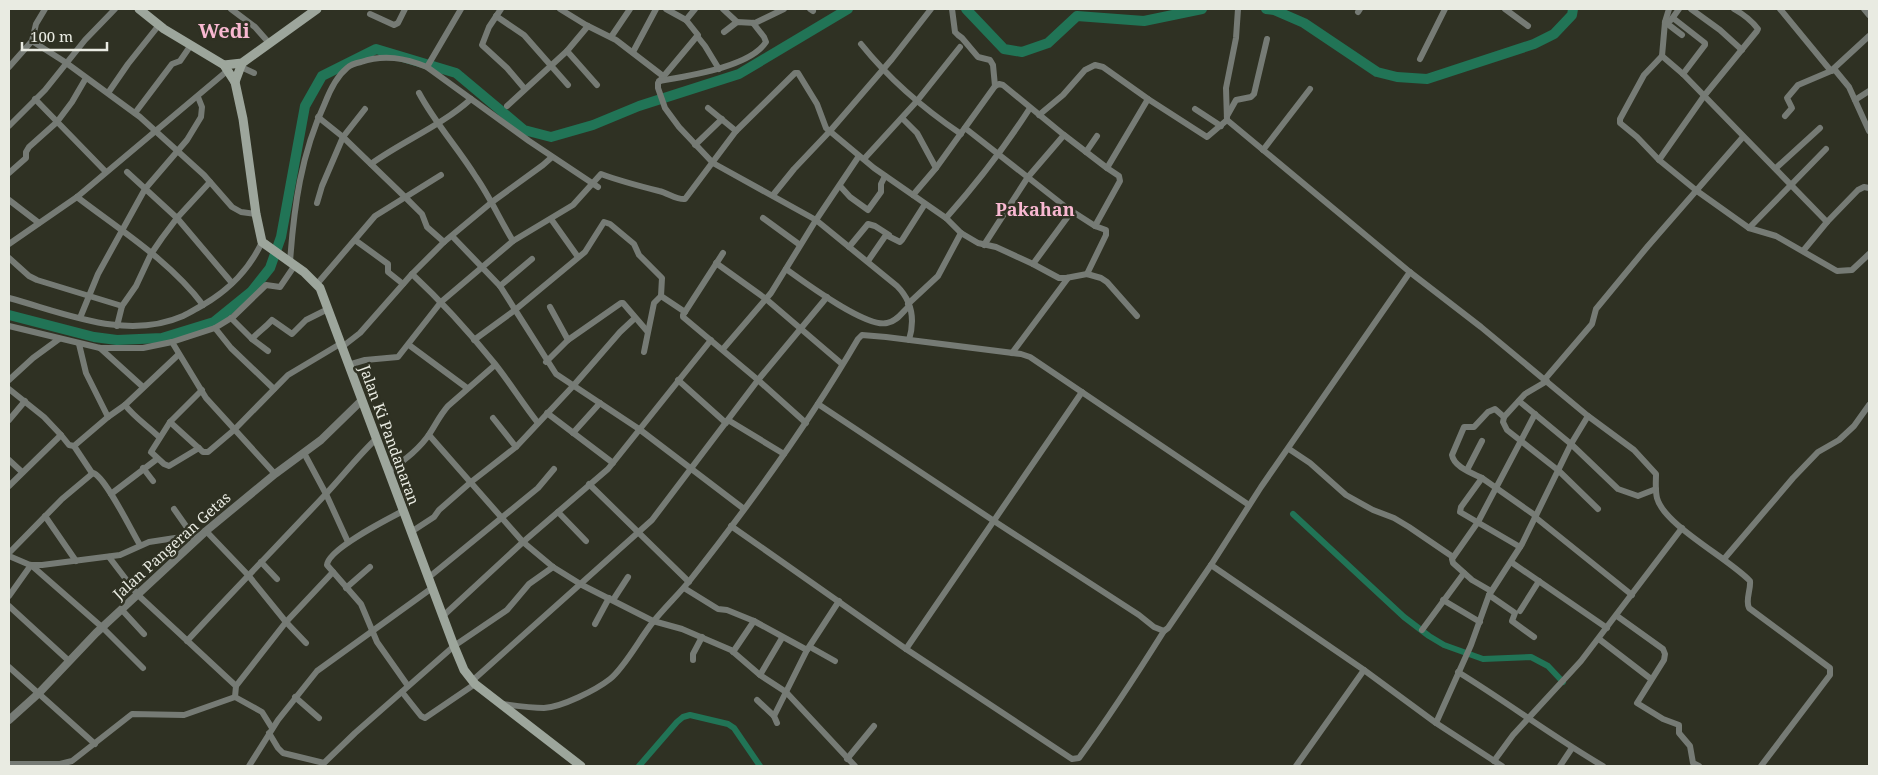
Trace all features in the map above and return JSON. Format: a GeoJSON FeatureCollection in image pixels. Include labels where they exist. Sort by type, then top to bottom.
{"type":"FeatureCollection","features":[{"type":"Feature","properties":{"kind":"main road"},"geometry":{"type":"LineString","coordinates":[[139,9],[159,25],[226,68],[235,82],[243,119],[256,214],[263,243]]}},
{"type":"Feature","properties":{"kind":"main road"},"geometry":{"type":"LineString","coordinates":[[226,68],[241,65],[317,9]]}},
{"type":"Feature","properties":{"kind":"main road"},"geometry":{"type":"LineString","coordinates":[[235,82],[241,65]]}},
{"type":"Feature","properties":{"kind":"main road","name":"Jalan Ki Pandanaran"},"geometry":{"type":"LineString","coordinates":[[263,243],[317,284],[464,670],[474,683],[581,766]]}},
{"type":"Feature","properties":{"kind":"street"},"geometry":{"type":"LineString","coordinates":[[9,67],[32,41],[36,24],[45,9]]}},
{"type":"Feature","properties":{"kind":"street"},"geometry":{"type":"LineString","coordinates":[[9,126],[45,90],[65,62],[115,9]]}},
{"type":"Feature","properties":{"kind":"street"},"geometry":{"type":"LineString","coordinates":[[231,9],[254,27],[270,44]]}},
{"type":"Feature","properties":{"kind":"street"},"geometry":{"type":"LineString","coordinates":[[370,14],[394,24],[398,23],[405,9]]}},
{"type":"Feature","properties":{"kind":"street"},"geometry":{"type":"LineString","coordinates":[[428,65],[461,9]]}},
{"type":"Feature","properties":{"kind":"street"},"geometry":{"type":"LineString","coordinates":[[501,9],[489,27],[482,45],[508,68],[524,88]]}},
{"type":"Feature","properties":{"kind":"street"},"geometry":{"type":"LineString","coordinates":[[560,9],[611,37],[633,52],[660,82],[665,108],[712,163],[816,220],[905,294],[913,323],[909,340]]}},
{"type":"Feature","properties":{"kind":"street"},"geometry":{"type":"LineString","coordinates":[[611,37],[630,9]]}},
{"type":"Feature","properties":{"kind":"street"},"geometry":{"type":"LineString","coordinates":[[633,52],[656,9]]}},
{"type":"Feature","properties":{"kind":"street"},"geometry":{"type":"LineString","coordinates":[[666,9],[686,20],[696,31],[697,36],[718,69]]}},
{"type":"Feature","properties":{"kind":"street"},"geometry":{"type":"LineString","coordinates":[[686,20],[695,9]]}},
{"type":"Feature","properties":{"kind":"street"},"geometry":{"type":"LineString","coordinates":[[723,9],[737,22]]}},
{"type":"Feature","properties":{"kind":"street"},"geometry":{"type":"LineString","coordinates":[[724,32],[737,22],[753,22],[782,9]]}},
{"type":"Feature","properties":{"kind":"street"},"geometry":{"type":"LineString","coordinates":[[773,195],[883,70],[932,9]]}},
{"type":"Feature","properties":{"kind":"street"},"geometry":{"type":"LineString","coordinates":[[952,9],[955,32],[974,54],[990,60],[993,65],[995,86]]}},
{"type":"Feature","properties":{"kind":"street"},"geometry":{"type":"LineString","coordinates":[[1238,9],[1238,21],[1226,88],[1227,118],[1410,272],[1481,327],[1588,416],[1634,450],[1650,465],[1656,474],[1657,498],[1663,511],[1750,581],[1747,605],[1753,612],[1830,668],[1830,675],[1761,766]]}},
{"type":"Feature","properties":{"kind":"street"},"geometry":{"type":"LineString","coordinates":[[1420,59],[1445,9]]}},
{"type":"Feature","properties":{"kind":"street"},"geometry":{"type":"LineString","coordinates":[[1505,9],[1528,26]]}},
{"type":"Feature","properties":{"kind":"street"},"geometry":{"type":"LineString","coordinates":[[1669,9],[1665,21],[1662,56],[1644,75],[1620,121],[1659,160],[1697,191],[1749,228],[1776,236],[1837,271],[1852,270],[1863,262],[1869,254]]}},
{"type":"Feature","properties":{"kind":"street"},"geometry":{"type":"LineString","coordinates":[[1665,21],[1670,21],[1679,9]]}},
{"type":"Feature","properties":{"kind":"street"},"geometry":{"type":"LineString","coordinates":[[1691,9],[1720,30],[1742,50]]}},
{"type":"Feature","properties":{"kind":"street"},"geometry":{"type":"LineString","coordinates":[[1659,160],[1704,96],[1758,29],[1742,13],[1734,9]]}},
{"type":"Feature","properties":{"kind":"street"},"geometry":{"type":"LineString","coordinates":[[1780,9],[1832,71],[1835,70],[1849,87],[1869,131]]}},
{"type":"Feature","properties":{"kind":"street"},"geometry":{"type":"LineString","coordinates":[[1864,9],[1869,14]]}},
{"type":"Feature","properties":{"kind":"street"},"geometry":{"type":"LineString","coordinates":[[496,16],[524,35],[568,85]]}},
{"type":"Feature","properties":{"kind":"street"},"geometry":{"type":"LineString","coordinates":[[1673,18],[1705,43],[1683,74]]}},
{"type":"Feature","properties":{"kind":"street"},"geometry":{"type":"LineString","coordinates":[[1665,21],[1682,35]]}},
{"type":"Feature","properties":{"kind":"street"},"geometry":{"type":"LineString","coordinates":[[660,82],[718,69],[751,55],[762,48],[766,42],[753,22]]}},
{"type":"Feature","properties":{"kind":"street"},"geometry":{"type":"LineString","coordinates":[[108,93],[159,25]]}},
{"type":"Feature","properties":{"kind":"street"},"geometry":{"type":"LineString","coordinates":[[507,106],[524,88],[567,51],[588,26]]}},
{"type":"Feature","properties":{"kind":"street"},"geometry":{"type":"LineString","coordinates":[[660,82],[697,36]]}},
{"type":"Feature","properties":{"kind":"street"},"geometry":{"type":"LineString","coordinates":[[1785,116],[1792,108],[1787,98],[1798,85],[1832,71],[1869,36]]}},
{"type":"Feature","properties":{"kind":"street"},"geometry":{"type":"LineString","coordinates":[[1039,115],[1063,95],[1086,70],[1095,65],[1103,67],[1148,99],[1206,137],[1209,137],[1227,118],[1236,100],[1250,97],[1254,94],[1267,39]]}},
{"type":"Feature","properties":{"kind":"street"},"geometry":{"type":"LineString","coordinates":[[32,41],[65,62],[135,113],[178,150],[236,209],[256,214]]}},
{"type":"Feature","properties":{"kind":"street"},"geometry":{"type":"LineString","coordinates":[[861,44],[883,70],[933,115],[963,131],[998,154],[1072,211],[1095,226],[1105,229],[1107,233],[1087,274]]}},
{"type":"Feature","properties":{"kind":"street"},"geometry":{"type":"LineString","coordinates":[[135,113],[172,64],[180,61],[190,45]]}},
{"type":"Feature","properties":{"kind":"street"},"geometry":{"type":"LineString","coordinates":[[723,349],[766,299],[816,220],[861,158],[902,118],[960,47]]}},
{"type":"Feature","properties":{"kind":"street"},"geometry":{"type":"LineString","coordinates":[[567,51],[597,85]]}},
{"type":"Feature","properties":{"kind":"street"},"geometry":{"type":"LineString","coordinates":[[1662,56],[1683,74],[1827,222]]}},
{"type":"Feature","properties":{"kind":"street"},"geometry":{"type":"LineString","coordinates":[[9,326],[100,348],[144,348],[172,342],[215,328],[231,318],[266,285],[280,287],[290,262],[300,176],[318,117],[334,83],[348,66],[383,57],[428,65],[471,100],[594,184]]}},
{"type":"Feature","properties":{"kind":"street"},"geometry":{"type":"LineString","coordinates":[[241,65],[254,72]]}},
{"type":"Feature","properties":{"kind":"street"},"geometry":{"type":"LineString","coordinates":[[9,244],[77,197],[198,96],[226,68]]}},
{"type":"Feature","properties":{"kind":"street"},"geometry":{"type":"LineString","coordinates":[[348,365],[365,360],[397,358],[410,345],[441,302],[513,241],[551,219],[580,199],[601,174],[683,200],[688,196],[736,131],[796,73],[801,77],[817,104],[823,123],[830,131],[885,176],[946,218],[961,233],[1033,264],[1059,278],[1087,274],[1102,278],[1137,316]]}},
{"type":"Feature","properties":{"kind":"street"},"geometry":{"type":"LineString","coordinates":[[10,170],[26,158],[26,152],[29,147],[57,122],[72,102],[86,78]]}},
{"type":"Feature","properties":{"kind":"street"},"geometry":{"type":"LineString","coordinates":[[913,195],[936,168],[995,86],[999,84],[1003,85],[1064,135],[1119,176],[1120,181],[1095,226]]}},
{"type":"Feature","properties":{"kind":"street"},"geometry":{"type":"LineString","coordinates":[[1263,150],[1310,89]]}},
{"type":"Feature","properties":{"kind":"street"},"geometry":{"type":"LineString","coordinates":[[1855,100],[1869,91]]}},
{"type":"Feature","properties":{"kind":"street"},"geometry":{"type":"LineString","coordinates":[[419,93],[492,202],[513,241]]}},
{"type":"Feature","properties":{"kind":"street"},"geometry":{"type":"LineString","coordinates":[[80,318],[98,274],[145,189],[194,130],[202,114],[198,96]]}},
{"type":"Feature","properties":{"kind":"street"},"geometry":{"type":"LineString","coordinates":[[35,99],[106,172]]}},
{"type":"Feature","properties":{"kind":"street"},"geometry":{"type":"LineString","coordinates":[[1107,168],[1148,99]]}},
{"type":"Feature","properties":{"kind":"street"},"geometry":{"type":"LineString","coordinates":[[371,164],[438,124],[471,100]]}},
{"type":"Feature","properties":{"kind":"street"},"geometry":{"type":"LineString","coordinates":[[708,108],[736,131]]}},
{"type":"Feature","properties":{"kind":"street"},"geometry":{"type":"LineString","coordinates":[[946,218],[973,188],[1030,108]]}},
{"type":"Feature","properties":{"kind":"street"},"geometry":{"type":"LineString","coordinates":[[317,203],[322,186],[344,137],[365,109]]}},
{"type":"Feature","properties":{"kind":"street"},"geometry":{"type":"LineString","coordinates":[[1195,109],[1220,126]]}},
{"type":"Feature","properties":{"kind":"street"},"geometry":{"type":"LineString","coordinates":[[318,117],[344,137],[406,198],[422,214],[427,227],[444,242]]}},
{"type":"Feature","properties":{"kind":"street"},"geometry":{"type":"LineString","coordinates":[[902,118],[917,133],[936,168]]}},
{"type":"Feature","properties":{"kind":"street"},"geometry":{"type":"LineString","coordinates":[[695,145],[722,119]]}},
{"type":"Feature","properties":{"kind":"street"},"geometry":{"type":"LineString","coordinates":[[1776,168],[1820,128]]}},
{"type":"Feature","properties":{"kind":"street"},"geometry":{"type":"LineString","coordinates":[[984,244],[1028,177],[1064,135]]}},
{"type":"Feature","properties":{"kind":"street"},"geometry":{"type":"LineString","coordinates":[[1086,152],[1097,136]]}},
{"type":"Feature","properties":{"kind":"street"},"geometry":{"type":"LineString","coordinates":[[1598,509],[1559,471],[1504,426],[1504,417],[1525,394],[1546,380],[1592,324],[1596,309],[1743,137]]}},
{"type":"Feature","properties":{"kind":"street"},"geometry":{"type":"LineString","coordinates":[[1749,228],[1826,149]]}},
{"type":"Feature","properties":{"kind":"street"},"geometry":{"type":"LineString","coordinates":[[170,422],[204,452],[210,452],[288,375],[360,333],[412,274],[444,242],[492,202],[552,157]]}},
{"type":"Feature","properties":{"kind":"street"},"geometry":{"type":"LineString","coordinates":[[128,172],[177,218],[232,283]]}},
{"type":"Feature","properties":{"kind":"street"},"geometry":{"type":"LineString","coordinates":[[317,284],[375,216],[441,175]]}},
{"type":"Feature","properties":{"kind":"street"},"geometry":{"type":"LineString","coordinates":[[840,186],[850,197],[868,210],[881,192],[881,184],[885,176]]}},
{"type":"Feature","properties":{"kind":"street"},"geometry":{"type":"LineString","coordinates":[[117,326],[122,306],[136,286],[151,254],[177,218],[210,182]]}},
{"type":"Feature","properties":{"kind":"street"},"geometry":{"type":"LineString","coordinates":[[1803,251],[1827,222],[1858,190],[1864,187],[1869,188]]}},
{"type":"Feature","properties":{"kind":"street"},"geometry":{"type":"LineString","coordinates":[[77,197],[182,279],[203,305]]}},
{"type":"Feature","properties":{"kind":"street"},"geometry":{"type":"LineString","coordinates":[[9,200],[39,223]]}},
{"type":"Feature","properties":{"kind":"street"},"geometry":{"type":"LineString","coordinates":[[849,247],[868,224],[875,226],[898,241],[902,240],[925,204]]}},
{"type":"Feature","properties":{"kind":"street"},"geometry":{"type":"LineString","coordinates":[[1033,264],[1072,211]]}},
{"type":"Feature","properties":{"kind":"street"},"geometry":{"type":"LineString","coordinates":[[763,218],[800,245]]}},
{"type":"Feature","properties":{"kind":"street"},"geometry":{"type":"LineString","coordinates":[[551,219],[578,257]]}},
{"type":"Feature","properties":{"kind":"street"},"geometry":{"type":"LineString","coordinates":[[474,340],[515,310],[578,257],[592,243],[602,222],[610,224],[634,244],[638,253],[662,278],[661,296],[654,303],[644,352]]}},
{"type":"Feature","properties":{"kind":"street"},"geometry":{"type":"LineString","coordinates":[[786,269],[854,314],[871,322],[887,324],[899,317],[938,276],[961,233]]}},
{"type":"Feature","properties":{"kind":"street"},"geometry":{"type":"LineString","coordinates":[[868,262],[888,235]]}},
{"type":"Feature","properties":{"kind":"street"},"geometry":{"type":"LineString","coordinates":[[452,236],[500,286],[546,362],[556,374],[640,429],[744,509]]}},
{"type":"Feature","properties":{"kind":"street"},"geometry":{"type":"LineString","coordinates":[[355,240],[388,264],[388,272],[403,284]]}},
{"type":"Feature","properties":{"kind":"street"},"geometry":{"type":"LineString","coordinates":[[9,298],[80,318],[117,326],[164,322],[184,316],[217,297],[252,263],[263,243]]}},
{"type":"Feature","properties":{"kind":"street"},"geometry":{"type":"LineString","coordinates":[[723,253],[683,317],[723,349],[806,423]]}},
{"type":"Feature","properties":{"kind":"street"},"geometry":{"type":"LineString","coordinates":[[9,258],[30,277],[88,297],[122,306]]}},
{"type":"Feature","properties":{"kind":"street"},"geometry":{"type":"LineString","coordinates":[[500,286],[532,259]]}},
{"type":"Feature","properties":{"kind":"street"},"geometry":{"type":"LineString","coordinates":[[716,263],[766,299],[842,364]]}},
{"type":"Feature","properties":{"kind":"street"},"geometry":{"type":"LineString","coordinates":[[731,526],[906,649],[1009,718],[1076,759],[1079,758],[1130,686],[1249,506],[1410,272]]}},
{"type":"Feature","properties":{"kind":"street"},"geometry":{"type":"LineString","coordinates":[[412,274],[441,302],[474,340],[538,423]]}},
{"type":"Feature","properties":{"kind":"street"},"geometry":{"type":"LineString","coordinates":[[1012,353],[1068,278]]}},
{"type":"Feature","properties":{"kind":"street"},"geometry":{"type":"LineString","coordinates":[[661,296],[685,312]]}},
{"type":"Feature","properties":{"kind":"street"},"geometry":{"type":"LineString","coordinates":[[402,692],[421,716],[425,718],[474,683],[640,532],[652,520],[758,380],[827,296]]}},
{"type":"Feature","properties":{"kind":"street"},"geometry":{"type":"LineString","coordinates":[[546,362],[568,340],[621,303],[648,331]]}},
{"type":"Feature","properties":{"kind":"street"},"geometry":{"type":"LineString","coordinates":[[550,307],[568,340]]}},
{"type":"Feature","properties":{"kind":"street"},"geometry":{"type":"LineString","coordinates":[[252,339],[262,328],[266,328],[272,320],[292,334],[306,320],[328,309]]}},
{"type":"Feature","properties":{"kind":"street"},"geometry":{"type":"LineString","coordinates":[[231,318],[252,339],[268,351]]}},
{"type":"Feature","properties":{"kind":"street"},"geometry":{"type":"LineString","coordinates":[[410,532],[434,517],[471,482],[516,447],[620,332],[635,318]]}},
{"type":"Feature","properties":{"kind":"street"},"geometry":{"type":"LineString","coordinates":[[870,335],[871,322]]}},
{"type":"Feature","properties":{"kind":"street"},"geometry":{"type":"LineString","coordinates":[[215,328],[231,348],[274,389]]}},
{"type":"Feature","properties":{"kind":"street"},"geometry":{"type":"LineString","coordinates":[[501,704],[547,708],[567,702],[596,688],[617,673],[654,621],[689,582],[784,454],[862,335],[1012,353],[1030,357],[1249,506]]}},
{"type":"Feature","properties":{"kind":"street"},"geometry":{"type":"LineString","coordinates":[[9,380],[33,358],[59,339]]}},
{"type":"Feature","properties":{"kind":"street"},"geometry":{"type":"LineString","coordinates":[[443,616],[523,542],[604,473],[711,340]]}},
{"type":"Feature","properties":{"kind":"street"},"geometry":{"type":"LineString","coordinates":[[172,342],[178,355],[202,390],[234,430],[275,474]]}},
{"type":"Feature","properties":{"kind":"street"},"geometry":{"type":"LineString","coordinates":[[79,344],[82,364],[108,417]]}},
{"type":"Feature","properties":{"kind":"street"},"geometry":{"type":"LineString","coordinates":[[410,345],[468,388]]}},
{"type":"Feature","properties":{"kind":"street"},"geometry":{"type":"LineString","coordinates":[[100,348],[144,387]]}},
{"type":"Feature","properties":{"kind":"street"},"geometry":{"type":"LineString","coordinates":[[74,446],[108,417],[125,406],[178,355]]}},
{"type":"Feature","properties":{"kind":"street"},"geometry":{"type":"LineString","coordinates":[[388,472],[429,435],[441,413],[495,365]]}},
{"type":"Feature","properties":{"kind":"street"},"geometry":{"type":"LineString","coordinates":[[678,380],[727,421],[784,454]]}},
{"type":"Feature","properties":{"kind":"street"},"geometry":{"type":"LineString","coordinates":[[9,388],[44,417],[69,445],[74,446],[92,473],[100,476],[140,545]]}},
{"type":"Feature","properties":{"kind":"street"},"geometry":{"type":"LineString","coordinates":[[200,448],[170,466],[166,466],[157,459],[151,450],[170,422],[202,390]]}},
{"type":"Feature","properties":{"kind":"street"},"geometry":{"type":"LineString","coordinates":[[906,649],[1082,392]]}},
{"type":"Feature","properties":{"kind":"street"},"geometry":{"type":"LineString","coordinates":[[9,420],[25,401]]}},
{"type":"Feature","properties":{"kind":"street","name":"Jalan Pangeran Getas"},"geometry":{"type":"LineString","coordinates":[[9,720],[199,534],[321,440],[361,401]]}},
{"type":"Feature","properties":{"kind":"street"},"geometry":{"type":"LineString","coordinates":[[1519,401],[1571,444],[1618,489],[1638,496],[1656,489]]}},
{"type":"Feature","properties":{"kind":"street"},"geometry":{"type":"LineString","coordinates":[[573,433],[600,403]]}},
{"type":"Feature","properties":{"kind":"street"},"geometry":{"type":"LineString","coordinates":[[818,404],[994,522],[1139,614],[1154,627],[1164,632]]}},
{"type":"Feature","properties":{"kind":"street"},"geometry":{"type":"LineString","coordinates":[[1724,559],[1793,478],[1818,452],[1839,440],[1854,426],[1869,405]]}},
{"type":"Feature","properties":{"kind":"street"},"geometry":{"type":"LineString","coordinates":[[125,406],[159,437]]}},
{"type":"Feature","properties":{"kind":"street"},"geometry":{"type":"LineString","coordinates":[[1504,417],[1495,409],[1488,412],[1474,427],[1464,427],[1452,458],[1467,470],[1497,487],[1536,516],[1632,595]]}},
{"type":"Feature","properties":{"kind":"street"},"geometry":{"type":"LineString","coordinates":[[546,413],[613,463]]}},
{"type":"Feature","properties":{"kind":"street"},"geometry":{"type":"LineString","coordinates":[[1534,414],[1478,522],[1453,557],[1452,563],[1515,613],[1512,621],[1534,637]]}},
{"type":"Feature","properties":{"kind":"street"},"geometry":{"type":"LineString","coordinates":[[1436,723],[1480,622],[1490,593],[1520,547],[1571,444],[1588,416]]}},
{"type":"Feature","properties":{"kind":"street"},"geometry":{"type":"LineString","coordinates":[[493,418],[516,447]]}},
{"type":"Feature","properties":{"kind":"street"},"geometry":{"type":"LineString","coordinates":[[9,486],[61,435]]}},
{"type":"Feature","properties":{"kind":"street"},"geometry":{"type":"LineString","coordinates":[[429,435],[523,542],[553,567],[654,621],[682,629],[734,652],[760,675],[786,692],[854,766]]}},
{"type":"Feature","properties":{"kind":"street"},"geometry":{"type":"LineString","coordinates":[[187,641],[326,494],[376,438]]}},
{"type":"Feature","properties":{"kind":"street"},"geometry":{"type":"LineString","coordinates":[[1467,470],[1482,441]]}},
{"type":"Feature","properties":{"kind":"street"},"geometry":{"type":"LineString","coordinates":[[1289,449],[1310,463],[1351,498],[1409,527],[1453,557]]}},
{"type":"Feature","properties":{"kind":"street"},"geometry":{"type":"LineString","coordinates":[[304,453],[326,494],[348,542]]}},
{"type":"Feature","properties":{"kind":"street"},"geometry":{"type":"LineString","coordinates":[[111,494],[157,459]]}},
{"type":"Feature","properties":{"kind":"street"},"geometry":{"type":"LineString","coordinates":[[9,460],[22,472]]}},
{"type":"Feature","properties":{"kind":"street"},"geometry":{"type":"LineString","coordinates":[[143,468],[153,481]]}},
{"type":"Feature","properties":{"kind":"street"},"geometry":{"type":"LineString","coordinates":[[428,578],[538,488],[554,469]]}},
{"type":"Feature","properties":{"kind":"street"},"geometry":{"type":"LineString","coordinates":[[92,473],[44,516],[9,555],[31,565],[102,628],[143,668]]}},
{"type":"Feature","properties":{"kind":"street"},"geometry":{"type":"LineString","coordinates":[[1482,478],[1460,510],[1463,515],[1520,547]]}},
{"type":"Feature","properties":{"kind":"street"},"geometry":{"type":"LineString","coordinates":[[589,484],[689,582]]}},
{"type":"Feature","properties":{"kind":"street"},"geometry":{"type":"LineString","coordinates":[[174,509],[199,534],[248,575],[286,622],[306,643]]}},
{"type":"Feature","properties":{"kind":"street"},"geometry":{"type":"LineString","coordinates":[[403,511],[348,542],[326,562],[364,609],[377,642],[408,686]]}},
{"type":"Feature","properties":{"kind":"street"},"geometry":{"type":"LineString","coordinates":[[558,512],[586,541]]}},
{"type":"Feature","properties":{"kind":"street"},"geometry":{"type":"LineString","coordinates":[[44,516],[76,560]]}},
{"type":"Feature","properties":{"kind":"street"},"geometry":{"type":"LineString","coordinates":[[1494,761],[1513,735],[1569,676],[1599,639],[1682,528]]}},
{"type":"Feature","properties":{"kind":"street"},"geometry":{"type":"LineString","coordinates":[[31,565],[120,555],[140,545],[157,540],[199,534]]}},
{"type":"Feature","properties":{"kind":"street"},"geometry":{"type":"LineString","coordinates":[[109,557],[138,595],[187,641],[235,692],[267,718],[273,727],[278,748],[283,753],[324,763],[355,733],[454,646],[507,610],[529,584],[553,567]]}},
{"type":"Feature","properties":{"kind":"street"},"geometry":{"type":"LineString","coordinates":[[261,562],[277,579]]}},
{"type":"Feature","properties":{"kind":"street"},"geometry":{"type":"LineString","coordinates":[[1511,562],[1607,628]]}},
{"type":"Feature","properties":{"kind":"street"},"geometry":{"type":"LineString","coordinates":[[9,596],[31,565]]}},
{"type":"Feature","properties":{"kind":"street"},"geometry":{"type":"LineString","coordinates":[[1211,565],[1364,670],[1436,723],[1502,766]]}},
{"type":"Feature","properties":{"kind":"street"},"geometry":{"type":"LineString","coordinates":[[346,588],[370,567]]}},
{"type":"Feature","properties":{"kind":"street"},"geometry":{"type":"LineString","coordinates":[[9,764],[64,763],[75,760],[132,714],[184,715],[235,692],[286,622],[333,572]]}},
{"type":"Feature","properties":{"kind":"street"},"geometry":{"type":"LineString","coordinates":[[1422,630],[1464,573]]}},
{"type":"Feature","properties":{"kind":"street"},"geometry":{"type":"LineString","coordinates":[[595,624],[628,577]]}},
{"type":"Feature","properties":{"kind":"street"},"geometry":{"type":"LineString","coordinates":[[1520,611],[1539,580]]}},
{"type":"Feature","properties":{"kind":"street"},"geometry":{"type":"LineString","coordinates":[[249,766],[273,727],[310,678],[321,667],[432,588]]}},
{"type":"Feature","properties":{"kind":"street"},"geometry":{"type":"LineString","coordinates":[[684,588],[718,609],[727,610],[754,621],[782,638],[808,648],[835,662]]}},
{"type":"Feature","properties":{"kind":"street"},"geometry":{"type":"LineString","coordinates":[[1443,600],[1480,622]]}},
{"type":"Feature","properties":{"kind":"street"},"geometry":{"type":"LineString","coordinates":[[757,700],[775,719],[808,648],[839,601]]}},
{"type":"Feature","properties":{"kind":"street"},"geometry":{"type":"LineString","coordinates":[[9,606],[70,661]]}},
{"type":"Feature","properties":{"kind":"street"},"geometry":{"type":"LineString","coordinates":[[122,610],[144,634]]}},
{"type":"Feature","properties":{"kind":"street"},"geometry":{"type":"LineString","coordinates":[[1617,616],[1663,649],[1665,654],[1664,660],[1638,703],[1663,719],[1679,725],[1679,733],[1690,746],[1692,763],[1699,766]]}},
{"type":"Feature","properties":{"kind":"street"},"geometry":{"type":"LineString","coordinates":[[734,652],[754,621]]}},
{"type":"Feature","properties":{"kind":"street"},"geometry":{"type":"LineString","coordinates":[[693,660],[692,654],[702,638]]}},
{"type":"Feature","properties":{"kind":"street"},"geometry":{"type":"LineString","coordinates":[[760,675],[782,638]]}},
{"type":"Feature","properties":{"kind":"street"},"geometry":{"type":"LineString","coordinates":[[1599,639],[1651,679]]}},
{"type":"Feature","properties":{"kind":"street"},"geometry":{"type":"LineString","coordinates":[[9,667],[95,744]]}},
{"type":"Feature","properties":{"kind":"street"},"geometry":{"type":"LineString","coordinates":[[1296,766],[1364,670]]}},
{"type":"Feature","properties":{"kind":"street"},"geometry":{"type":"LineString","coordinates":[[1458,672],[1572,748],[1603,766]]}},
{"type":"Feature","properties":{"kind":"street"},"geometry":{"type":"LineString","coordinates":[[295,697],[319,718]]}},
{"type":"Feature","properties":{"kind":"street"},"geometry":{"type":"LineString","coordinates":[[847,759],[874,726]]}},
{"type":"Feature","properties":{"kind":"street"},"geometry":{"type":"LineString","coordinates":[[1560,766],[1572,748]]}},
{"type":"Feature","properties":{"kind":"waterway"},"geometry":{"type":"LineString","coordinates":[[9,315],[94,337],[117,340],[162,338],[214,322],[251,292],[270,268],[281,237],[305,106],[322,76],[376,49],[456,73],[524,130],[551,137],[593,125],[639,106],[739,74],[848,9]]}},
{"type":"Feature","properties":{"kind":"waterway"},"geometry":{"type":"LineString","coordinates":[[966,9],[1004,49],[1022,52],[1048,43],[1077,16],[1144,21],[1202,9]]}},
{"type":"Feature","properties":{"kind":"waterway"},"geometry":{"type":"LineString","coordinates":[[1266,9],[1274,10],[1304,23],[1377,72],[1397,77],[1427,79],[1534,44],[1554,34],[1572,15],[1573,9]]}},
{"type":"Feature","properties":{"kind":"waterway"},"geometry":{"type":"LineString","coordinates":[[1293,514],[1404,617],[1429,636],[1444,645],[1483,659],[1531,657],[1548,666],[1563,682]]}},
{"type":"Feature","properties":{"kind":"waterway"},"geometry":{"type":"LineString","coordinates":[[639,766],[677,722],[683,717],[690,715],[728,724],[734,728],[760,766]]}},
{"type":"Feature","properties":{"kind":"district","name":"Wedi"},"geometry":{"type":"Point","coordinates":[224,31]}},
{"type":"Feature","properties":{"kind":"district","name":"Pakahan"},"geometry":{"type":"Point","coordinates":[1035,210]}}]}
